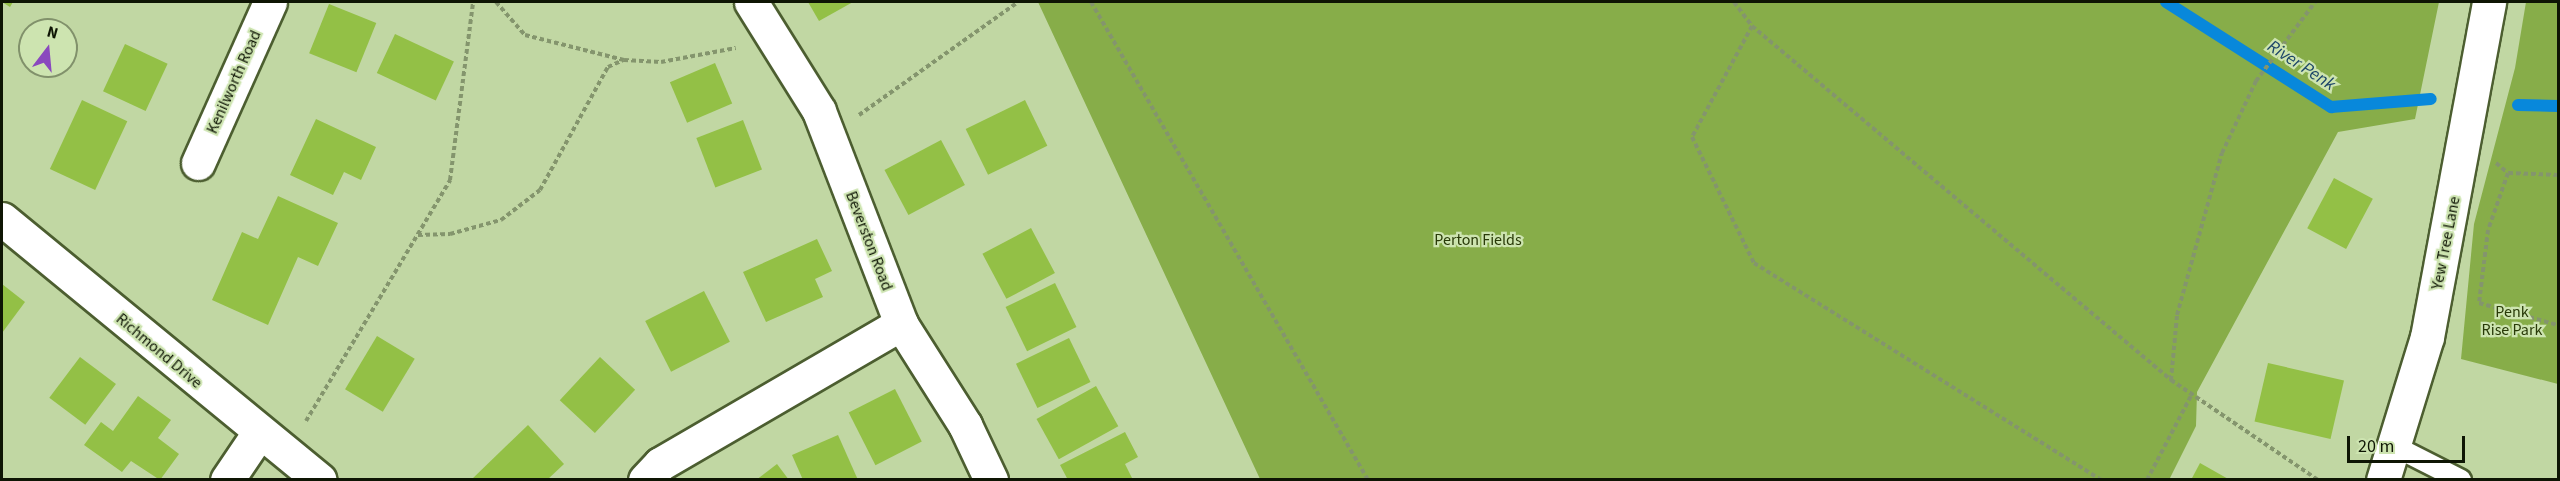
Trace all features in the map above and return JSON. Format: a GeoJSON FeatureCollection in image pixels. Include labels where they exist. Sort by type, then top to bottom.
{"type":"FeatureCollection","features":[{"type":"Feature","properties":{"kind":"street","name":"Kenilworth Road"},"geometry":{"type":"LineString","coordinates":[[198,164],[270,2]]}},
{"type":"Feature","properties":{"kind":"street","name":"Beverston Road"},"geometry":{"type":"LineString","coordinates":[[751,2],[773,41],[819,111],[901,324],[965,424],[991,480]]}},
{"type":"Feature","properties":{"kind":"street","name":"Yew Tree Lane"},"geometry":{"type":"LineString","coordinates":[[2383,480],[2396,447],[2427,337],[2489,2]]}},
{"type":"Feature","properties":{"kind":"street","name":"Richmond Drive"},"geometry":{"type":"LineString","coordinates":[[2,219],[258,434],[320,480]]}},
{"type":"Feature","properties":{"kind":"street"},"geometry":{"type":"LineString","coordinates":[[645,480],[660,464],[901,324]]}},
{"type":"Feature","properties":{"kind":"street"},"geometry":{"type":"LineString","coordinates":[[227,480],[258,434]]}},
{"type":"Feature","properties":{"kind":"lane"},"geometry":{"type":"LineString","coordinates":[[2396,447],[2461,480]]}},
{"type":"Feature","properties":{"kind":"path"},"geometry":{"type":"LineString","coordinates":[[285,454],[450,180],[473,2]]}},
{"type":"Feature","properties":{"kind":"path"},"geometry":{"type":"LineString","coordinates":[[496,2],[525,35],[624,60],[661,62],[773,41]]}},
{"type":"Feature","properties":{"kind":"path"},"geometry":{"type":"LineString","coordinates":[[828,136],[1018,2]]}},
{"type":"Feature","properties":{"kind":"path"},"geometry":{"type":"LineString","coordinates":[[1091,2],[1368,480]]}},
{"type":"Feature","properties":{"kind":"path"},"geometry":{"type":"LineString","coordinates":[[1734,2],[1752,26],[2170,380],[2318,480]]}},
{"type":"Feature","properties":{"kind":"path"},"geometry":{"type":"LineString","coordinates":[[2170,380],[2177,315],[2212,182],[2256,81],[2315,2]]}},
{"type":"Feature","properties":{"kind":"path"},"geometry":{"type":"LineString","coordinates":[[1752,26],[1692,137],[1754,263],[2101,480]]}},
{"type":"Feature","properties":{"kind":"path"},"geometry":{"type":"LineString","coordinates":[[418,235],[450,234],[501,220],[540,190],[608,67],[624,60]]}},
{"type":"Feature","properties":{"kind":"path"},"geometry":{"type":"LineString","coordinates":[[2559,175],[2508,173],[2488,230],[2479,303],[2559,325]]}},
{"type":"Feature","properties":{"kind":"path"},"geometry":{"type":"LineString","coordinates":[[2146,480],[2192,394]]}},
{"type":"Feature","properties":{"kind":"green space","name":"Perton Fields"},"geometry":{"type":"Polygon","coordinates":[[[1038,2],[2439,2],[2415,119],[2338,132],[2197,392],[2196,426],[2169,480],[1260,479],[1038,2]]]}},
{"type":"Feature","properties":{"kind":"green space","name":"Penk Rise Park"},"geometry":{"type":"Polygon","coordinates":[[[2526,2],[2558,2],[2558,384],[2461,359],[2474,224],[2515,68],[2526,2]]]}},
{"type":"Feature","properties":{"kind":"building"},"geometry":{"type":"Polygon","coordinates":[[[2,2],[13,2],[10,7],[2,2]]]}},
{"type":"Feature","properties":{"kind":"building"},"geometry":{"type":"Polygon","coordinates":[[[808,2],[853,2],[819,21],[808,2]]]}},
{"type":"Feature","properties":{"kind":"building"},"geometry":{"type":"Polygon","coordinates":[[[329,4],[376,23],[356,72],[309,53],[329,4]]]}},
{"type":"Feature","properties":{"kind":"building"},"geometry":{"type":"Polygon","coordinates":[[[395,34],[454,61],[436,100],[377,73],[395,34]]]}},
{"type":"Feature","properties":{"kind":"building"},"geometry":{"type":"Polygon","coordinates":[[[125,44],[168,64],[146,111],[103,91],[125,44]]]}},
{"type":"Feature","properties":{"kind":"building"},"geometry":{"type":"Polygon","coordinates":[[[715,63],[732,104],[687,123],[670,82],[715,63]]]}},
{"type":"Feature","properties":{"kind":"building"},"geometry":{"type":"Polygon","coordinates":[[[82,100],[127,121],[95,190],[50,169],[82,100]]]}},
{"type":"Feature","properties":{"kind":"building"},"geometry":{"type":"Polygon","coordinates":[[[1025,100],[1047,146],[988,175],[966,129],[1025,100]]]}},
{"type":"Feature","properties":{"kind":"building"},"geometry":{"type":"Polygon","coordinates":[[[316,119],[376,147],[361,180],[344,172],[333,195],[290,175],[316,119]]]}},
{"type":"Feature","properties":{"kind":"building"},"geometry":{"type":"Polygon","coordinates":[[[743,120],[762,169],[715,187],[696,138],[743,120]]]}},
{"type":"Feature","properties":{"kind":"building"},"geometry":{"type":"Polygon","coordinates":[[[941,140],[965,185],[908,215],[884,170],[941,140]]]}},
{"type":"Feature","properties":{"kind":"building"},"geometry":{"type":"Polygon","coordinates":[[[2334,178],[2373,199],[2346,249],[2307,228],[2334,178]]]}},
{"type":"Feature","properties":{"kind":"building"},"geometry":{"type":"Polygon","coordinates":[[[278,196],[338,223],[318,266],[298,257],[268,325],[212,300],[242,232],[258,239],[278,196]]]}},
{"type":"Feature","properties":{"kind":"building"},"geometry":{"type":"Polygon","coordinates":[[[1031,228],[1055,273],[1006,299],[982,254],[1031,228]]]}},
{"type":"Feature","properties":{"kind":"building"},"geometry":{"type":"Polygon","coordinates":[[[817,239],[832,271],[815,279],[823,297],[766,322],[743,272],[817,239]]]}},
{"type":"Feature","properties":{"kind":"building"},"geometry":{"type":"Polygon","coordinates":[[[1055,283],[1076,327],[1027,351],[1006,307],[1055,283]]]}},
{"type":"Feature","properties":{"kind":"building"},"geometry":{"type":"Polygon","coordinates":[[[2,284],[25,302],[2,333],[2,284]]]}},
{"type":"Feature","properties":{"kind":"building"},"geometry":{"type":"Polygon","coordinates":[[[704,291],[730,342],[671,372],[645,321],[704,291]]]}},
{"type":"Feature","properties":{"kind":"building"},"geometry":{"type":"Polygon","coordinates":[[[377,336],[415,359],[383,412],[345,389],[377,336]]]}},
{"type":"Feature","properties":{"kind":"building"},"geometry":{"type":"Polygon","coordinates":[[[1069,338],[1090,382],[1037,408],[1016,364],[1069,338]]]}},
{"type":"Feature","properties":{"kind":"building"},"geometry":{"type":"Polygon","coordinates":[[[80,357],[116,384],[85,425],[49,398],[80,357]]]}},
{"type":"Feature","properties":{"kind":"building"},"geometry":{"type":"Polygon","coordinates":[[[600,357],[635,390],[595,433],[560,400],[600,357]]]}},
{"type":"Feature","properties":{"kind":"building"},"geometry":{"type":"Polygon","coordinates":[[[2268,363],[2344,381],[2331,439],[2255,421],[2268,363]]]}},
{"type":"Feature","properties":{"kind":"building"},"geometry":{"type":"Polygon","coordinates":[[[1096,386],[1118,426],[1059,459],[1037,419],[1096,386]]]}},
{"type":"Feature","properties":{"kind":"building"},"geometry":{"type":"Polygon","coordinates":[[[895,389],[922,442],[875,465],[849,413],[895,389]]]}},
{"type":"Feature","properties":{"kind":"building"},"geometry":{"type":"Polygon","coordinates":[[[138,396],[171,420],[158,438],[179,454],[160,480],[131,461],[122,472],[84,445],[101,422],[113,431],[138,396]]]}},
{"type":"Feature","properties":{"kind":"building"},"geometry":{"type":"Polygon","coordinates":[[[528,425],[564,464],[547,480],[471,480],[528,425]]]}},
{"type":"Feature","properties":{"kind":"building"},"geometry":{"type":"Polygon","coordinates":[[[1125,432],[1138,457],[1125,464],[1133,480],[1068,480],[1060,465],[1125,432]]]}},
{"type":"Feature","properties":{"kind":"building"},"geometry":{"type":"Polygon","coordinates":[[[838,435],[858,480],[803,480],[792,455],[838,435]]]}},
{"type":"Feature","properties":{"kind":"building"},"geometry":{"type":"Polygon","coordinates":[[[2200,463],[2230,480],[2191,480],[2200,463]]]}},
{"type":"Feature","properties":{"kind":"building"},"geometry":{"type":"Polygon","coordinates":[[[777,464],[789,480],[756,480],[777,464]]]}},
{"type":"Feature","properties":{"kind":"waterway","name":"River Penk"},"geometry":{"type":"LineString","coordinates":[[2166,2],[2331,107],[2431,99]]}},
{"type":"Feature","properties":{"kind":"waterway","name":"River Penk"},"geometry":{"type":"LineString","coordinates":[[2518,105],[2558,106]]}}]}
